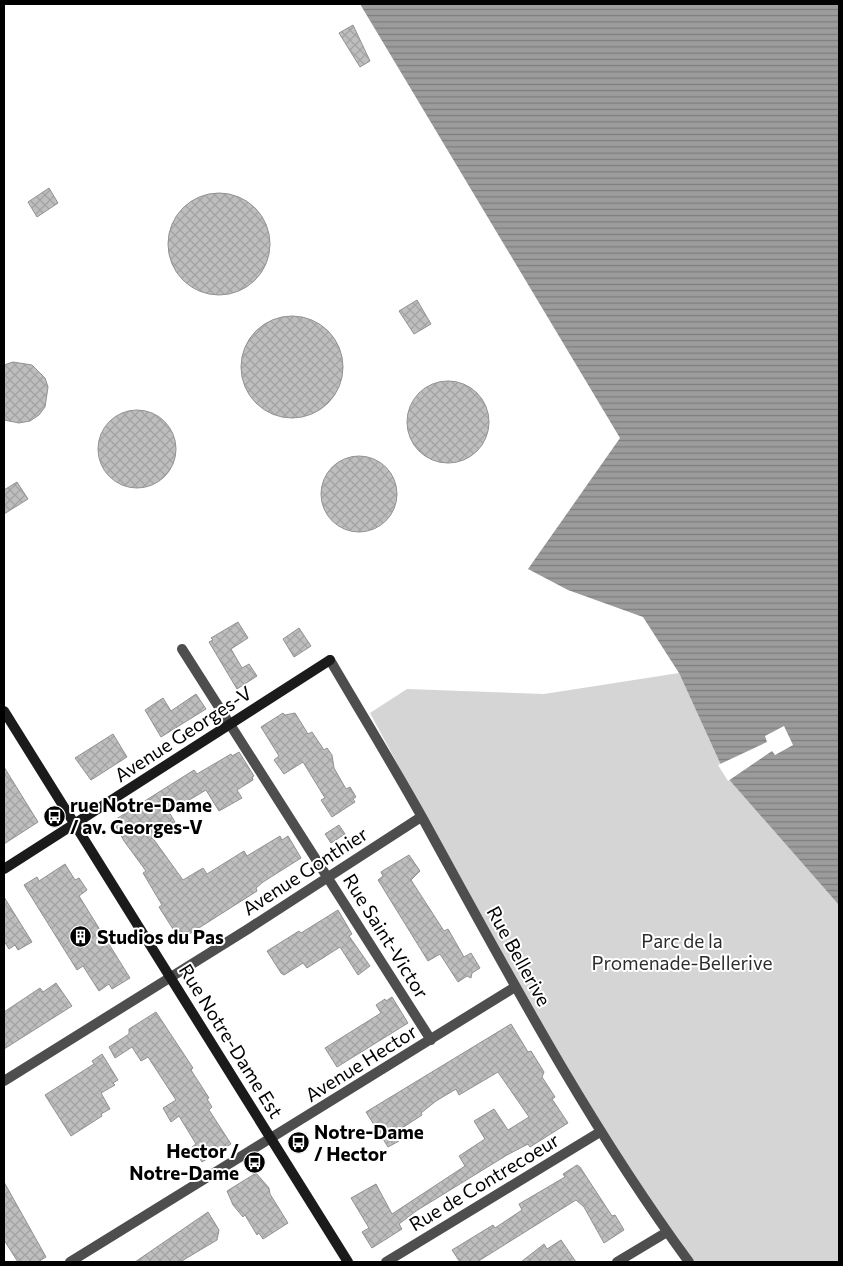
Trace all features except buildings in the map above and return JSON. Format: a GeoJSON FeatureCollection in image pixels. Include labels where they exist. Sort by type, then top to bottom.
{"type":"FeatureCollection","features":[{"type":"Feature","properties":{"kind":"main road","name":"Avenue Georges-V"},"geometry":{"type":"LineString","coordinates":[[4,869],[330,660]]}},
{"type":"Feature","properties":{"kind":"main road","name":"Rue Notre-Dame Est"},"geometry":{"type":"LineString","coordinates":[[4,711],[348,1262]]}},
{"type":"Feature","properties":{"kind":"street","name":"Rue Saint-Victor"},"geometry":{"type":"LineString","coordinates":[[182,648],[229,725],[329,877],[431,1040]]}},
{"type":"Feature","properties":{"kind":"street","name":"Rue Bellerive"},"geometry":{"type":"LineString","coordinates":[[330,660],[421,817],[515,988],[600,1132],[666,1232],[689,1262]]}},
{"type":"Feature","properties":{"kind":"street","name":"Avenue Gonthier"},"geometry":{"type":"LineString","coordinates":[[4,1081],[421,817]]}},
{"type":"Feature","properties":{"kind":"street","name":"Avenue Hector"},"geometry":{"type":"LineString","coordinates":[[70,1262],[515,988]]}},
{"type":"Feature","properties":{"kind":"street","name":"Rue de Contrecoeur"},"geometry":{"type":"LineString","coordinates":[[386,1262],[600,1132]]}},
{"type":"Feature","properties":{"kind":"street"},"geometry":{"type":"LineString","coordinates":[[617,1262],[666,1232]]}},
{"type":"Feature","properties":{"kind":"green space","name":"Parc de la Promenade-Bellerive"},"geometry":{"type":"Polygon","coordinates":[[[679,673],[726,776],[839,886],[839,1262],[694,1262],[604,1130],[563,1062],[484,924],[370,713],[407,689],[544,694],[679,673]]]}},
{"type":"Feature","properties":{"kind":"shaded area"},"geometry":{"type":"Polygon","coordinates":[[[360,4],[839,4],[839,905],[726,776],[679,673],[643,617],[568,590],[528,569],[620,438],[360,4]]]}},
{"type":"Feature","properties":{"kind":"pier"},"geometry":{"type":"Polygon","coordinates":[[[784,726],[793,745],[775,755],[772,751],[728,781],[718,765],[767,742],[765,736],[784,726]]]}},
{"type":"Feature","properties":{"kind":"place","name":"rue Notre-Dame / av. Georges-V"},"geometry":{"type":"Point","coordinates":[54,816]}},
{"type":"Feature","properties":{"kind":"place","name":"Studios du Pas"},"geometry":{"type":"Point","coordinates":[81,937]}},
{"type":"Feature","properties":{"kind":"place","name":"Notre-Dame / Hector"},"geometry":{"type":"Point","coordinates":[298,1143]}},
{"type":"Feature","properties":{"kind":"place","name":"Hector / Notre-Dame"},"geometry":{"type":"Point","coordinates":[255,1162]}}]}
